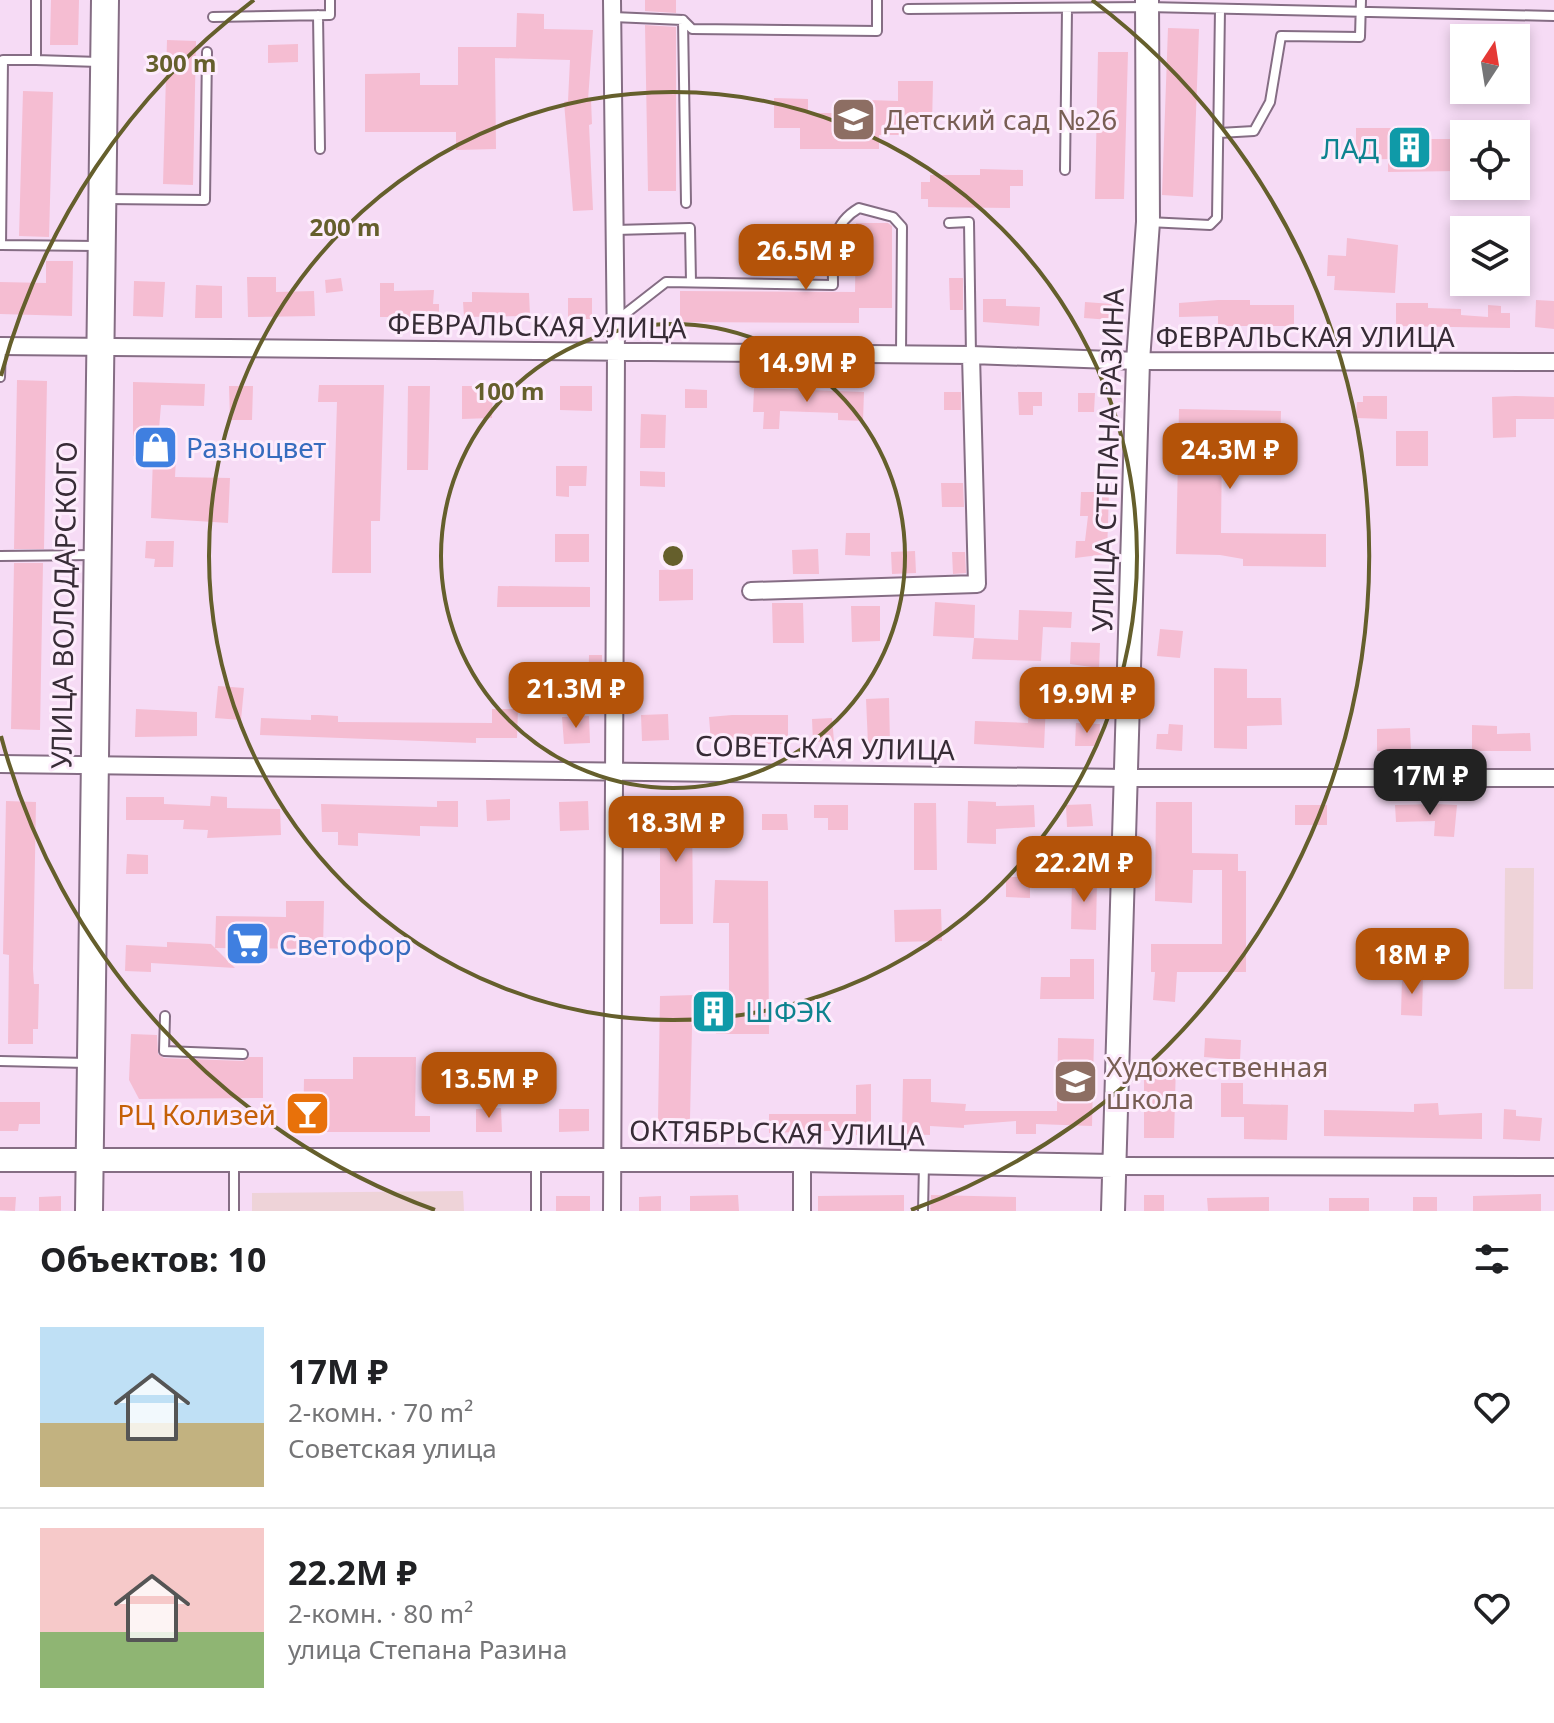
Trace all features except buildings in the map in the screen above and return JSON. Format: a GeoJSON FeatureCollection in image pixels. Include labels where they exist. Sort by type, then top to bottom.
{"type":"FeatureCollection","features":[{"type":"Feature","properties":{"kind":"main road","name":"УЛИЦА ВОЛОДАРСКОГО"},"geometry":{"type":"LineString","coordinates":[[89,1211],[98,347],[105,0]]}},
{"type":"Feature","properties":{"kind":"main road","name":"УЛИЦА СТЕПАНА РАЗИНА"},"geometry":{"type":"LineString","coordinates":[[1113,1211],[1138,361],[1148,222],[1147,4]]}},
{"type":"Feature","properties":{"kind":"main road","name":"ОКТЯБРЬСКАЯ УЛИЦА"},"geometry":{"type":"LineString","coordinates":[[0,1160],[802,1160],[1113,1166]]}},
{"type":"Feature","properties":{"kind":"street"},"geometry":{"type":"LineString","coordinates":[[612,8],[616,322],[612,1211]]}},
{"type":"Feature","properties":{"kind":"street","name":"ФЕВРАЛЬСКАЯ УЛИЦА"},"geometry":{"type":"LineString","coordinates":[[0,346],[971,355],[1138,361],[1554,362]]}},
{"type":"Feature","properties":{"kind":"street"},"geometry":{"type":"LineString","coordinates":[[751,591],[977,584],[971,355]]}},
{"type":"Feature","properties":{"kind":"street","name":"СОВЕТСКАЯ УЛИЦА"},"geometry":{"type":"LineString","coordinates":[[0,764],[614,769],[1127,778],[1554,778]]}},
{"type":"Feature","properties":{"kind":"street"},"geometry":{"type":"LineString","coordinates":[[802,1160],[802,1211]]}},
{"type":"Feature","properties":{"kind":"street","name":"ОКТЯБРЬСКАЯ УЛИЦА"},"geometry":{"type":"LineString","coordinates":[[1113,1166],[1554,1167]]}},
{"type":"Feature","properties":{"kind":"lane"},"geometry":{"type":"LineString","coordinates":[[36,0],[36,60]]}},
{"type":"Feature","properties":{"kind":"lane"},"geometry":{"type":"LineString","coordinates":[[213,17],[330,15],[330,0]]}},
{"type":"Feature","properties":{"kind":"lane"},"geometry":{"type":"LineString","coordinates":[[612,8],[683,20],[692,29],[877,31],[877,0]]}},
{"type":"Feature","properties":{"kind":"lane"},"geometry":{"type":"LineString","coordinates":[[908,9],[1067,9],[1147,4],[1220,9],[1360,5],[1554,16]]}},
{"type":"Feature","properties":{"kind":"lane"},"geometry":{"type":"LineString","coordinates":[[1219,133],[1254,131],[1270,102],[1281,36],[1360,37],[1360,5]]}},
{"type":"Feature","properties":{"kind":"lane"},"geometry":{"type":"LineString","coordinates":[[1065,170],[1067,9]]}},
{"type":"Feature","properties":{"kind":"lane"},"geometry":{"type":"LineString","coordinates":[[1148,222],[1210,225],[1217,218],[1220,9]]}},
{"type":"Feature","properties":{"kind":"lane"},"geometry":{"type":"LineString","coordinates":[[318,15],[320,149]]}},
{"type":"Feature","properties":{"kind":"lane"},"geometry":{"type":"LineString","coordinates":[[683,20],[686,203]]}},
{"type":"Feature","properties":{"kind":"lane"},"geometry":{"type":"LineString","coordinates":[[101,199],[205,200],[207,52]]}},
{"type":"Feature","properties":{"kind":"lane"},"geometry":{"type":"LineString","coordinates":[[100,246],[1,245],[3,60],[104,62]]}},
{"type":"Feature","properties":{"kind":"lane"},"geometry":{"type":"LineString","coordinates":[[616,322],[666,282],[833,285],[833,236],[843,217],[859,208],[893,217],[902,227],[901,355]]}},
{"type":"Feature","properties":{"kind":"lane"},"geometry":{"type":"LineString","coordinates":[[949,223],[969,222],[971,355]]}},
{"type":"Feature","properties":{"kind":"lane"},"geometry":{"type":"LineString","coordinates":[[614,230],[690,228],[691,282]]}},
{"type":"Feature","properties":{"kind":"lane"},"geometry":{"type":"LineString","coordinates":[[0,346],[0,377]]}},
{"type":"Feature","properties":{"kind":"lane"},"geometry":{"type":"LineString","coordinates":[[0,556],[96,555]]}},
{"type":"Feature","properties":{"kind":"lane"},"geometry":{"type":"LineString","coordinates":[[165,1016],[164,1051],[243,1054]]}},
{"type":"Feature","properties":{"kind":"lane"},"geometry":{"type":"LineString","coordinates":[[0,1061],[90,1063]]}},
{"type":"Feature","properties":{"kind":"lane"},"geometry":{"type":"LineString","coordinates":[[234,1160],[234,1211]]}},
{"type":"Feature","properties":{"kind":"lane"},"geometry":{"type":"LineString","coordinates":[[536,1160],[536,1211]]}},
{"type":"Feature","properties":{"kind":"lane"},"geometry":{"type":"LineString","coordinates":[[923,1211],[924,1163]]}},
{"type":"Feature","properties":{"kind":"shaded area"},"geometry":{"type":"Polygon","coordinates":[[[1505,868],[1534,868],[1533,989],[1504,989],[1505,868]]]}},
{"type":"Feature","properties":{"kind":"shaded area"},"geometry":{"type":"Polygon","coordinates":[[[463,1191],[464,1211],[252,1211],[252,1193],[463,1191]]]}},
{"type":"Feature","properties":{"kind":"place","name":"Детский сад №26"},"geometry":{"type":"Point","coordinates":[853,119]}},
{"type":"Feature","properties":{"kind":"place","name":"ЛАД"},"geometry":{"type":"Point","coordinates":[1410,148]}},
{"type":"Feature","properties":{"kind":"place","name":"Разноцвет"},"geometry":{"type":"Point","coordinates":[155,447]}},
{"type":"Feature","properties":{"kind":"place","name":"Светофор"},"geometry":{"type":"Point","coordinates":[248,944]}},
{"type":"Feature","properties":{"kind":"place","name":"ШФЭК"},"geometry":{"type":"Point","coordinates":[714,1011]}},
{"type":"Feature","properties":{"kind":"place","name":"Художественная школа"},"geometry":{"type":"Point","coordinates":[1075,1082]}},
{"type":"Feature","properties":{"kind":"place","name":"РЦ Колизей"},"geometry":{"type":"Point","coordinates":[307,1114]}}]}
